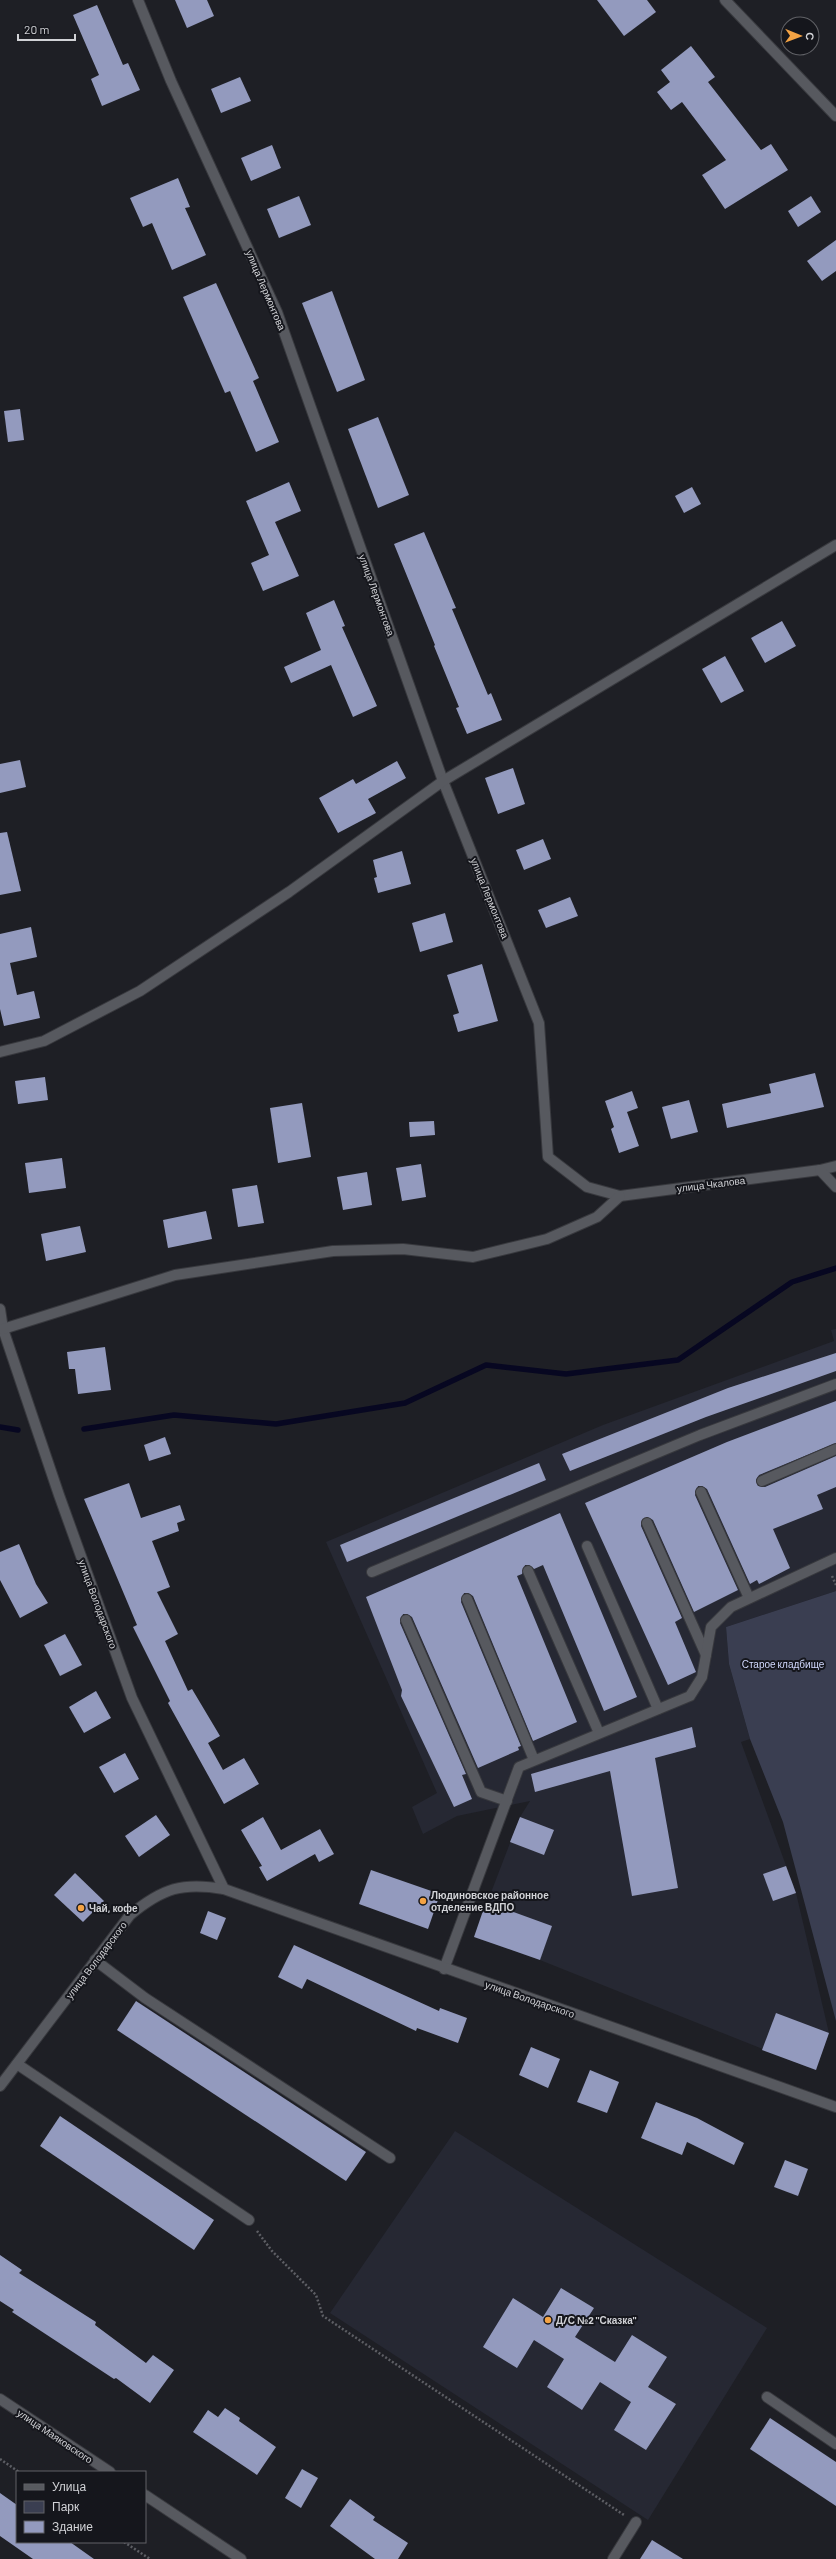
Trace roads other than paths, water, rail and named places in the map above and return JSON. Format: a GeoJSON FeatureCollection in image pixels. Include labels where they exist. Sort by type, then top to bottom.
{"type":"FeatureCollection","features":[{"type":"Feature","properties":{"kind":"street","name":"улица Лермонтова"},"geometry":{"type":"LineString","coordinates":[[138,0],[171,81],[277,312],[443,781],[539,1023],[548,1157],[587,1187]]}},
{"type":"Feature","properties":{"kind":"street"},"geometry":{"type":"LineString","coordinates":[[725,0],[836,116]]}},
{"type":"Feature","properties":{"kind":"street"},"geometry":{"type":"LineString","coordinates":[[0,1052],[44,1041],[140,991],[289,892],[443,781],[836,545]]}},
{"type":"Feature","properties":{"kind":"street","name":"улица Чкалова"},"geometry":{"type":"LineString","coordinates":[[587,1187],[620,1196],[820,1170],[836,1166]]}},
{"type":"Feature","properties":{"kind":"street"},"geometry":{"type":"LineString","coordinates":[[820,1170],[836,1186]]}},
{"type":"Feature","properties":{"kind":"street"},"geometry":{"type":"LineString","coordinates":[[3,1329],[183,1273],[333,1251],[403,1248],[473,1258],[547,1239],[597,1217],[620,1196]]}},
{"type":"Feature","properties":{"kind":"street","name":"улица Володарского"},"geometry":{"type":"LineString","coordinates":[[0,1309],[3,1329],[59,1495],[132,1698],[224,1889]]}},
{"type":"Feature","properties":{"kind":"street"},"geometry":{"type":"LineString","coordinates":[[372,1572],[700,1435],[836,1384]]}},
{"type":"Feature","properties":{"kind":"street"},"geometry":{"type":"LineString","coordinates":[[762,1482],[836,1449]]}},
{"type":"Feature","properties":{"kind":"street"},"geometry":{"type":"LineString","coordinates":[[701,1492],[749,1598]]}},
{"type":"Feature","properties":{"kind":"street"},"geometry":{"type":"LineString","coordinates":[[647,1523],[706,1655]]}},
{"type":"Feature","properties":{"kind":"street"},"geometry":{"type":"LineString","coordinates":[[587,1546],[658,1709]]}},
{"type":"Feature","properties":{"kind":"street"},"geometry":{"type":"LineString","coordinates":[[444,1969],[519,1767],[690,1696],[702,1677],[711,1627],[731,1606],[836,1558]]}},
{"type":"Feature","properties":{"kind":"street"},"geometry":{"type":"LineString","coordinates":[[528,1571],[599,1733]]}},
{"type":"Feature","properties":{"kind":"street"},"geometry":{"type":"LineString","coordinates":[[467,1599],[534,1760]]}},
{"type":"Feature","properties":{"kind":"street"},"geometry":{"type":"LineString","coordinates":[[406,1620],[481,1792],[506,1801]]}},
{"type":"Feature","properties":{"kind":"street","name":"улица Володарского"},"geometry":{"type":"LineString","coordinates":[[0,2086],[130,1915],[152,1897],[174,1888],[199,1885],[224,1889],[444,1969],[836,2107]]}},
{"type":"Feature","properties":{"kind":"street"},"geometry":{"type":"LineString","coordinates":[[96,1960],[145,1998],[390,2158]]}},
{"type":"Feature","properties":{"kind":"street"},"geometry":{"type":"LineString","coordinates":[[17,2064],[249,2220]]}},
{"type":"Feature","properties":{"kind":"street"},"geometry":{"type":"LineString","coordinates":[[767,2397],[836,2444]]}},
{"type":"Feature","properties":{"kind":"street","name":"улица Маяковского"},"geometry":{"type":"LineString","coordinates":[[0,2399],[108,2471]]}},
{"type":"Feature","properties":{"kind":"street"},"geometry":{"type":"LineString","coordinates":[[146,2496],[241,2559]]}},
{"type":"Feature","properties":{"kind":"street"},"geometry":{"type":"LineString","coordinates":[[613,2559],[636,2522]]}},
{"type":"Feature","properties":{"kind":"waterway"},"geometry":{"type":"LineString","coordinates":[[84,1429],[174,1415],[276,1424],[405,1403],[486,1365],[566,1374],[678,1360],[792,1282],[836,1268]]}},
{"type":"Feature","properties":{"kind":"waterway"},"geometry":{"type":"LineString","coordinates":[[0,1427],[18,1430]]}},
{"type":"Feature","properties":{"kind":"place","name":"Людиновское районное отделение ВДПО"},"geometry":{"type":"Point","coordinates":[423,1901]}},
{"type":"Feature","properties":{"kind":"place","name":"Чай, кофе"},"geometry":{"type":"Point","coordinates":[81,1908]}},
{"type":"Feature","properties":{"kind":"place","name":"Д/С №2 \"Сказка\""},"geometry":{"type":"Point","coordinates":[548,2320]}},
{"type":"Feature","properties":{"kind":"park label","name":"Старое кладбище"},"geometry":{"type":"Point","coordinates":[783,1664]}}]}
